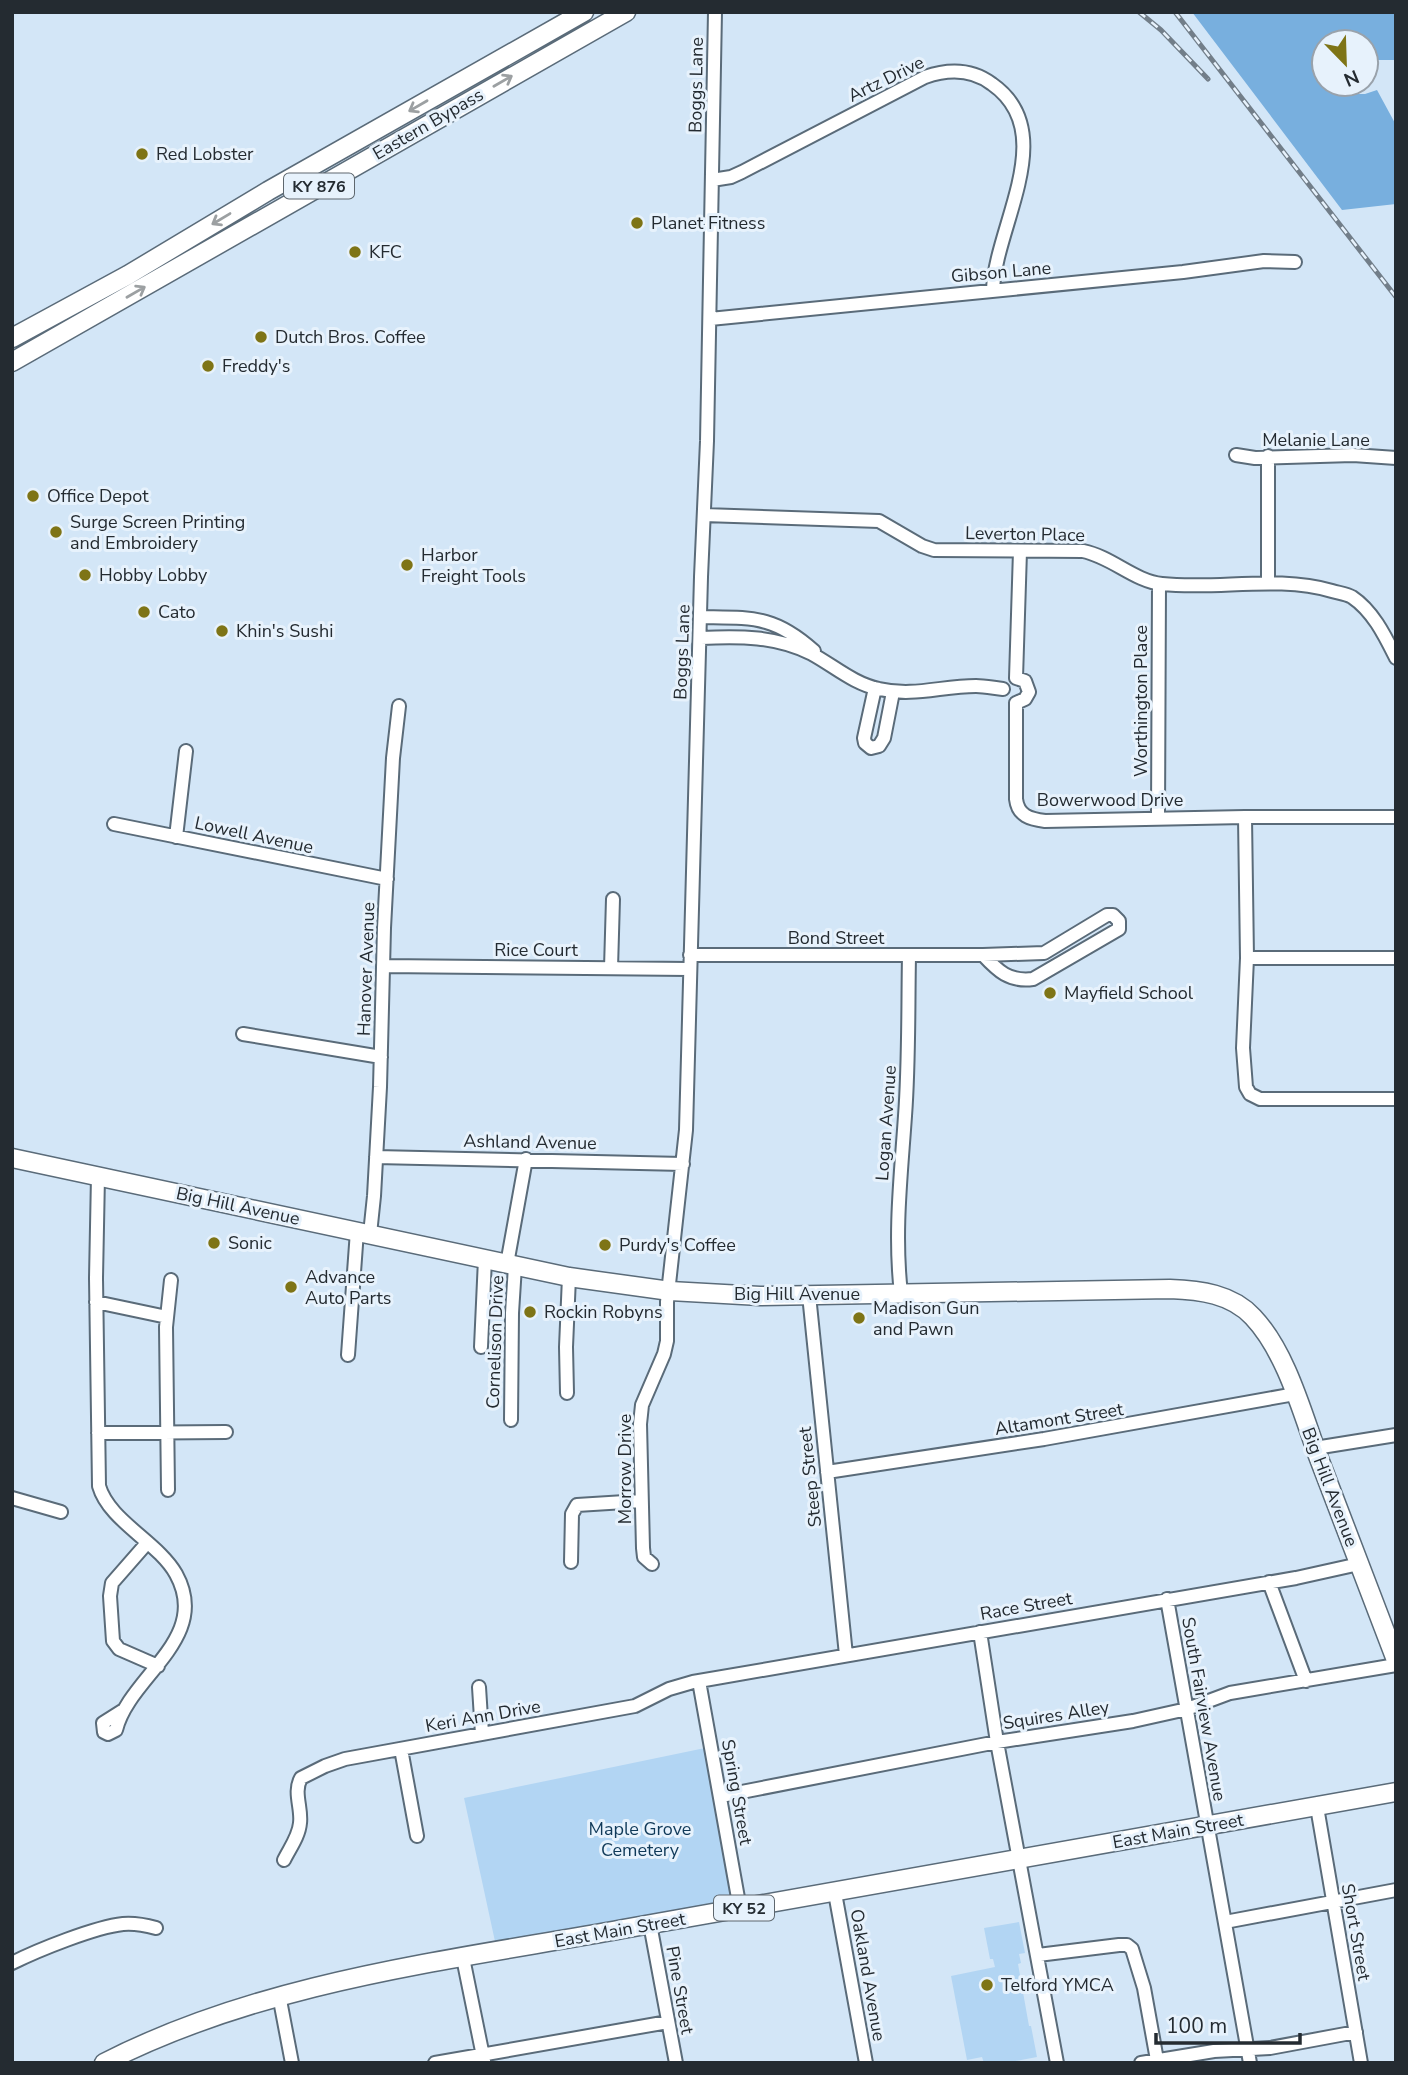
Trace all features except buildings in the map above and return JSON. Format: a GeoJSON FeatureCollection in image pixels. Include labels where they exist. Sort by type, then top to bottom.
{"type":"FeatureCollection","features":[{"type":"Feature","properties":{"kind":"main road","name":"Eastern Bypass"},"geometry":{"type":"LineString","coordinates":[[12,338],[128,275],[268,191],[584,12]]}},
{"type":"Feature","properties":{"kind":"main road","name":"Eastern Bypass"},"geometry":{"type":"LineString","coordinates":[[12,362],[626,12]]}},
{"type":"Feature","properties":{"kind":"main road"},"geometry":{"type":"LineString","coordinates":[[52,341],[51,332],[58,324],[101,301],[128,275]]}},
{"type":"Feature","properties":{"kind":"main road","name":"Big Hill Avenue"},"geometry":{"type":"LineString","coordinates":[[12,1158],[569,1277],[670,1291],[809,1295],[1170,1289],[1198,1290],[1217,1295],[1252,1316],[1272,1341],[1295,1394],[1396,1662]]}},
{"type":"Feature","properties":{"kind":"main road","name":"East Main Street"},"geometry":{"type":"LineString","coordinates":[[104,2063],[188,2024],[279,1995],[650,1924],[1396,1792]]}},
{"type":"Feature","properties":{"kind":"street","name":"Boggs Lane"},"geometry":{"type":"LineString","coordinates":[[670,1291],[687,1119],[689,969],[710,318],[715,12]]}},
{"type":"Feature","properties":{"kind":"street","name":"Artz Drive"},"geometry":{"type":"LineString","coordinates":[[712,180],[742,172],[925,77],[956,71],[978,76],[997,87],[1013,104],[1024,134],[1022,164],[998,257],[993,290]]}},
{"type":"Feature","properties":{"kind":"street","name":"Gibson Lane"},"geometry":{"type":"LineString","coordinates":[[710,318],[1264,261],[1295,262]]}},
{"type":"Feature","properties":{"kind":"street","name":"Melanie Lane"},"geometry":{"type":"LineString","coordinates":[[1236,455],[1255,458],[1353,455],[1396,458]]}},
{"type":"Feature","properties":{"kind":"street"},"geometry":{"type":"LineString","coordinates":[[1268,583],[1269,456]]}},
{"type":"Feature","properties":{"kind":"street","name":"Leverton Place"},"geometry":{"type":"LineString","coordinates":[[704,515],[879,521],[934,550],[1083,551],[1101,555],[1159,584],[1268,583],[1318,586],[1351,596],[1370,612],[1396,657]]}},
{"type":"Feature","properties":{"kind":"street"},"geometry":{"type":"LineString","coordinates":[[1016,678],[1020,551]]}},
{"type":"Feature","properties":{"kind":"street","name":"Worthington Place"},"geometry":{"type":"LineString","coordinates":[[1158,818],[1159,584]]}},
{"type":"Feature","properties":{"kind":"street"},"geometry":{"type":"LineString","coordinates":[[701,617],[746,618],[773,623],[791,632],[821,660]]}},
{"type":"Feature","properties":{"kind":"street"},"geometry":{"type":"LineString","coordinates":[[701,638],[745,637],[777,641],[799,648],[875,688],[893,692],[914,693],[976,686],[1003,689]]}},
{"type":"Feature","properties":{"kind":"street"},"geometry":{"type":"LineString","coordinates":[[1016,678],[1025,681],[1029,692],[1025,699],[1016,703],[1008,700],[1003,689],[1007,682],[1016,678]]}},
{"type":"Feature","properties":{"kind":"street"},"geometry":{"type":"LineString","coordinates":[[875,688],[864,738],[871,748],[879,746],[884,738],[893,692]]}},
{"type":"Feature","properties":{"kind":"street","name":"Bowerwood Drive"},"geometry":{"type":"LineString","coordinates":[[1016,703],[1017,808],[1030,820],[1396,817]]}},
{"type":"Feature","properties":{"kind":"street","name":"Hanover Avenue"},"geometry":{"type":"LineString","coordinates":[[348,1355],[363,1233],[376,1157],[393,758],[399,706]]}},
{"type":"Feature","properties":{"kind":"street"},"geometry":{"type":"LineString","coordinates":[[176,837],[186,751]]}},
{"type":"Feature","properties":{"kind":"street"},"geometry":{"type":"LineString","coordinates":[[1245,817],[1247,958],[1243,1048],[1246,1087],[1260,1099],[1396,1099]]}},
{"type":"Feature","properties":{"kind":"street","name":"Lowell Avenue"},"geometry":{"type":"LineString","coordinates":[[114,824],[387,879]]}},
{"type":"Feature","properties":{"kind":"street"},"geometry":{"type":"LineString","coordinates":[[611,968],[613,899]]}},
{"type":"Feature","properties":{"kind":"street","name":"Bond Street"},"geometry":{"type":"LineString","coordinates":[[690,955],[909,956],[1044,953],[1107,915],[1114,915],[1119,922],[1119,929],[1033,979],[1002,974],[983,955]]}},
{"type":"Feature","properties":{"kind":"street","name":"Logan Avenue"},"geometry":{"type":"LineString","coordinates":[[901,1293],[898,1241],[900,1163],[908,1053],[909,956]]}},
{"type":"Feature","properties":{"kind":"street"},"geometry":{"type":"LineString","coordinates":[[1247,958],[1396,958]]}},
{"type":"Feature","properties":{"kind":"street","name":"Rice Court"},"geometry":{"type":"LineString","coordinates":[[383,966],[689,969]]}},
{"type":"Feature","properties":{"kind":"street"},"geometry":{"type":"LineString","coordinates":[[243,1034],[381,1057]]}},
{"type":"Feature","properties":{"kind":"street","name":"Ashland Avenue"},"geometry":{"type":"LineString","coordinates":[[376,1157],[682,1164]]}},
{"type":"Feature","properties":{"kind":"street","name":"Cornelison Drive"},"geometry":{"type":"LineString","coordinates":[[511,1420],[511,1265],[526,1159]]}},
{"type":"Feature","properties":{"kind":"street"},"geometry":{"type":"LineString","coordinates":[[98,1176],[96,1302],[99,1476],[102,1495],[172,1568],[183,1595],[183,1618],[177,1639],[122,1711]]}},
{"type":"Feature","properties":{"kind":"street"},"geometry":{"type":"LineString","coordinates":[[481,1347],[485,1259]]}},
{"type":"Feature","properties":{"kind":"street"},"geometry":{"type":"LineString","coordinates":[[567,1393],[569,1277]]}},
{"type":"Feature","properties":{"kind":"street"},"geometry":{"type":"LineString","coordinates":[[168,1490],[167,1317],[171,1280]]}},
{"type":"Feature","properties":{"kind":"street","name":"Morrow Drive"},"geometry":{"type":"LineString","coordinates":[[652,1564],[644,1557],[641,1411],[666,1347],[667,1302],[670,1291]]}},
{"type":"Feature","properties":{"kind":"street","name":"Steep Street"},"geometry":{"type":"LineString","coordinates":[[809,1295],[846,1655]]}},
{"type":"Feature","properties":{"kind":"street"},"geometry":{"type":"LineString","coordinates":[[96,1302],[167,1317]]}},
{"type":"Feature","properties":{"kind":"street","name":"Altamont Street"},"geometry":{"type":"LineString","coordinates":[[827,1472],[1044,1439],[1295,1394]]}},
{"type":"Feature","properties":{"kind":"street"},"geometry":{"type":"LineString","coordinates":[[98,1433],[226,1432]]}},
{"type":"Feature","properties":{"kind":"street"},"geometry":{"type":"LineString","coordinates":[[1315,1448],[1396,1435]]}},
{"type":"Feature","properties":{"kind":"street"},"geometry":{"type":"LineString","coordinates":[[12,1498],[61,1512]]}},
{"type":"Feature","properties":{"kind":"street"},"geometry":{"type":"LineString","coordinates":[[571,1562],[572,1514],[577,1505],[641,1502]]}},
{"type":"Feature","properties":{"kind":"street"},"geometry":{"type":"LineString","coordinates":[[147,1543],[112,1583],[111,1635],[119,1649],[158,1666]]}},
{"type":"Feature","properties":{"kind":"street","name":"Race Street"},"geometry":{"type":"LineString","coordinates":[[699,1681],[1359,1564]]}},
{"type":"Feature","properties":{"kind":"street"},"geometry":{"type":"LineString","coordinates":[[1269,1582],[1306,1681]]}},
{"type":"Feature","properties":{"kind":"street","name":"South Fairview Avenue"},"geometry":{"type":"LineString","coordinates":[[1167,1599],[1249,2056]]}},
{"type":"Feature","properties":{"kind":"street"},"geometry":{"type":"LineString","coordinates":[[980,1632],[997,1742],[1057,2063]]}},
{"type":"Feature","properties":{"kind":"street","name":"Squires Alley"},"geometry":{"type":"LineString","coordinates":[[720,1796],[997,1742],[1133,1721],[1187,1709],[1230,1693],[1306,1681],[1396,1662]]}},
{"type":"Feature","properties":{"kind":"street","name":"Keri Ann Drive"},"geometry":{"type":"LineString","coordinates":[[284,1860],[298,1831],[298,1783],[307,1773],[345,1759],[635,1706],[669,1689],[699,1681]]}},
{"type":"Feature","properties":{"kind":"street","name":"Spring Street"},"geometry":{"type":"LineString","coordinates":[[699,1681],[740,1909]]}},
{"type":"Feature","properties":{"kind":"street"},"geometry":{"type":"LineString","coordinates":[[480,1687],[482,1734]]}},
{"type":"Feature","properties":{"kind":"street"},"geometry":{"type":"LineString","coordinates":[[401,1749],[417,1836]]}},
{"type":"Feature","properties":{"kind":"street","name":"Short Street"},"geometry":{"type":"LineString","coordinates":[[1317,1807],[1361,2063]]}},
{"type":"Feature","properties":{"kind":"street"},"geometry":{"type":"LineString","coordinates":[[1225,1922],[1396,1890]]}},
{"type":"Feature","properties":{"kind":"street","name":"Oakland Avenue"},"geometry":{"type":"LineString","coordinates":[[835,1893],[866,2063]]}},
{"type":"Feature","properties":{"kind":"street"},"geometry":{"type":"LineString","coordinates":[[12,1964],[37,1952],[110,1927],[134,1924],[156,1928]]}},
{"type":"Feature","properties":{"kind":"street","name":"Pine Street"},"geometry":{"type":"LineString","coordinates":[[650,1924],[676,2063]]}},
{"type":"Feature","properties":{"kind":"street"},"geometry":{"type":"LineString","coordinates":[[1038,1955],[1119,1945],[1127,1945],[1132,1949],[1144,1988],[1157,2060]]}},
{"type":"Feature","properties":{"kind":"street"},"geometry":{"type":"LineString","coordinates":[[463,1958],[484,2059]]}},
{"type":"Feature","properties":{"kind":"street"},"geometry":{"type":"LineString","coordinates":[[279,1995],[292,2063]]}},
{"type":"Feature","properties":{"kind":"street"},"geometry":{"type":"LineString","coordinates":[[435,2063],[484,2059],[668,2022]]}},
{"type":"Feature","properties":{"kind":"street"},"geometry":{"type":"LineString","coordinates":[[1141,2063],[1214,2051],[1249,2056],[1356,2032]]}},
{"type":"Feature","properties":{"kind":"green space","name":"Maple Grove Cemetery"},"geometry":{"type":"Polygon","coordinates":[[[705,1748],[731,1899],[496,1946],[464,1798],[705,1748]]]}},
{"type":"Feature","properties":{"kind":"green space","name":"Telford YMCA"},"geometry":{"type":"Polygon","coordinates":[[[1019,1922],[1025,1953],[1019,1954],[1021,1963],[1018,1964],[1037,2057],[1005,2063],[984,2063],[982,2057],[967,2060],[951,1976],[995,1967],[993,1959],[990,1959],[984,1928],[1019,1922]]]}},
{"type":"Feature","properties":{"kind":"shaded area"},"geometry":{"type":"Polygon","coordinates":[[[1192,12],[1396,12],[1396,60],[1380,60],[1380,28],[1310,28],[1310,98],[1380,98],[1380,96],[1396,125],[1396,204],[1342,210],[1192,12]]]}},
{"type":"Feature","properties":{"kind":"railway"},"geometry":{"type":"LineString","coordinates":[[1139,12],[1161,30],[1208,79]]}},
{"type":"Feature","properties":{"kind":"railway"},"geometry":{"type":"LineString","coordinates":[[1175,12],[1396,297]]}},
{"type":"Feature","properties":{"kind":"place","name":"Red Lobster"},"geometry":{"type":"Point","coordinates":[142,154]}},
{"type":"Feature","properties":{"kind":"place","name":"Planet Fitness"},"geometry":{"type":"Point","coordinates":[637,223]}},
{"type":"Feature","properties":{"kind":"place","name":"KFC"},"geometry":{"type":"Point","coordinates":[355,252]}},
{"type":"Feature","properties":{"kind":"place","name":"Dutch Bros. Coffee"},"geometry":{"type":"Point","coordinates":[261,337]}},
{"type":"Feature","properties":{"kind":"place","name":"Freddy's"},"geometry":{"type":"Point","coordinates":[208,366]}},
{"type":"Feature","properties":{"kind":"place","name":"Office Depot"},"geometry":{"type":"Point","coordinates":[33,496]}},
{"type":"Feature","properties":{"kind":"place","name":"Surge Screen Printing and Embroidery"},"geometry":{"type":"Point","coordinates":[56,532]}},
{"type":"Feature","properties":{"kind":"place","name":"Harbor Freight Tools"},"geometry":{"type":"Point","coordinates":[407,565]}},
{"type":"Feature","properties":{"kind":"place","name":"Hobby Lobby"},"geometry":{"type":"Point","coordinates":[85,575]}},
{"type":"Feature","properties":{"kind":"place","name":"Cato"},"geometry":{"type":"Point","coordinates":[144,612]}},
{"type":"Feature","properties":{"kind":"place","name":"Khin's Sushi"},"geometry":{"type":"Point","coordinates":[222,631]}},
{"type":"Feature","properties":{"kind":"place","name":"Mayfield School"},"geometry":{"type":"Point","coordinates":[1050,993]}},
{"type":"Feature","properties":{"kind":"place","name":"Sonic"},"geometry":{"type":"Point","coordinates":[214,1243]}},
{"type":"Feature","properties":{"kind":"place","name":"Purdy's Coffee"},"geometry":{"type":"Point","coordinates":[605,1245]}},
{"type":"Feature","properties":{"kind":"place","name":"Advance Auto Parts"},"geometry":{"type":"Point","coordinates":[291,1287]}},
{"type":"Feature","properties":{"kind":"place","name":"Rockin Robyns"},"geometry":{"type":"Point","coordinates":[530,1312]}},
{"type":"Feature","properties":{"kind":"place","name":"Madison Gun and Pawn"},"geometry":{"type":"Point","coordinates":[859,1318]}},
{"type":"Feature","properties":{"kind":"place","name":"Telford YMCA"},"geometry":{"type":"Point","coordinates":[987,1985]}}]}
